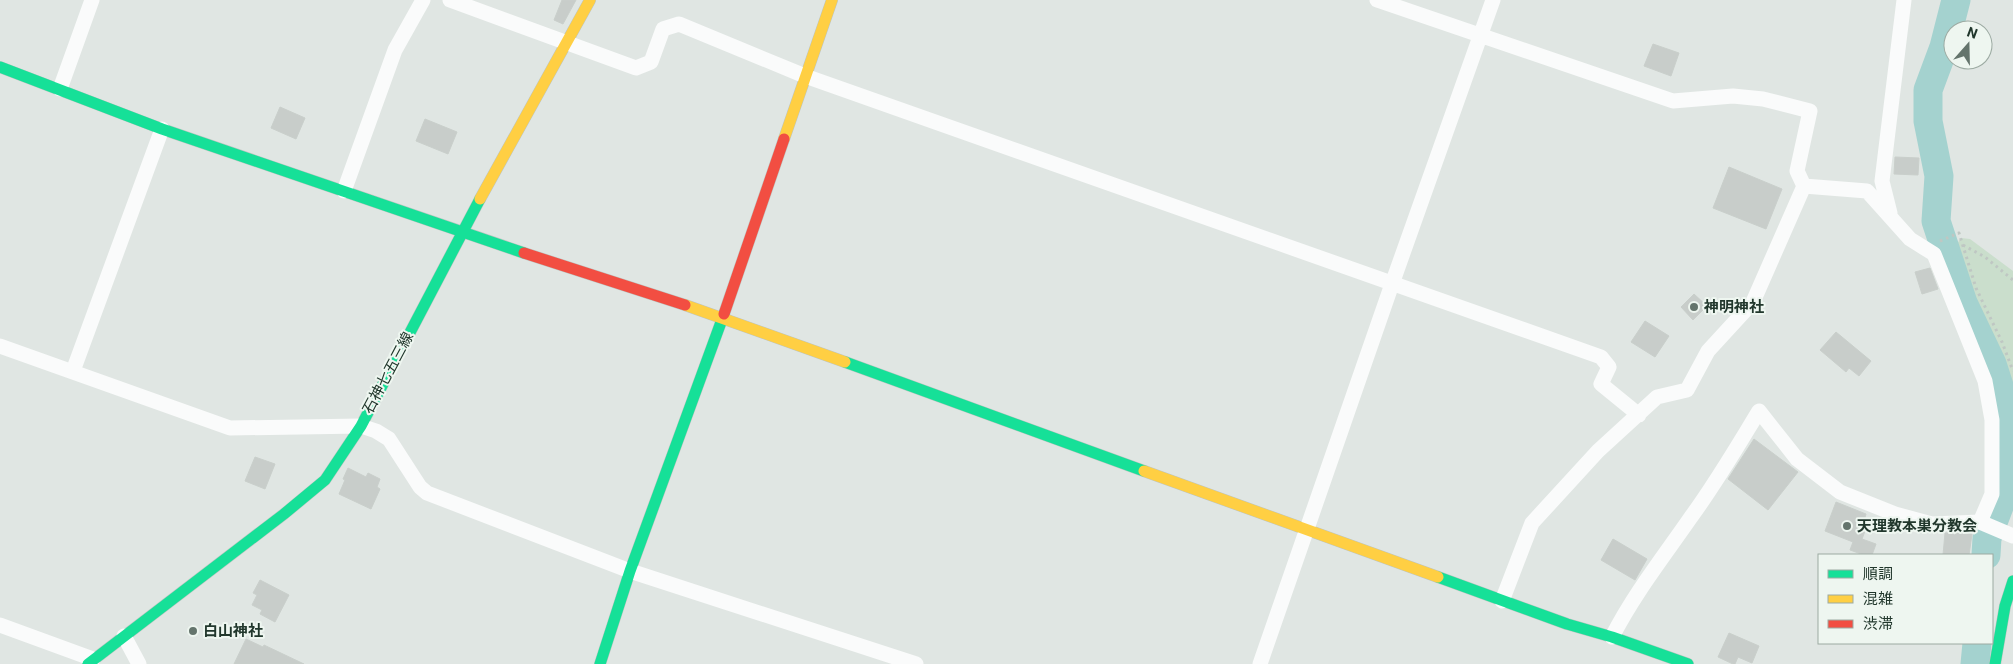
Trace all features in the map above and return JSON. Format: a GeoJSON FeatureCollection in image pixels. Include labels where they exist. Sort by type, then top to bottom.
{"type":"FeatureCollection","features":[{"type":"Feature","properties":{"kind":"street"},"geometry":{"type":"LineString","coordinates":[[60,89],[92,0]]}},
{"type":"Feature","properties":{"kind":"street"},"geometry":{"type":"LineString","coordinates":[[344,191],[395,50],[422,0]]}},
{"type":"Feature","properties":{"kind":"street"},"geometry":{"type":"LineString","coordinates":[[450,0],[636,68],[651,62],[663,28],[679,24],[805,76],[1602,357],[1609,367],[1601,384],[1639,415]]}},
{"type":"Feature","properties":{"kind":"street","name":"石神七五三線"},"geometry":{"type":"LineString","coordinates":[[90,662],[325,480],[361,426],[462,232],[590,0]]}},
{"type":"Feature","properties":{"kind":"street"},"geometry":{"type":"LineString","coordinates":[[600,664],[630,571],[723,318],[832,0]]}},
{"type":"Feature","properties":{"kind":"street"},"geometry":{"type":"LineString","coordinates":[[1377,0],[1480,37],[1674,101],[1733,96],[1763,100],[1810,111],[1797,171],[1804,186],[1753,302],[1708,352],[1686,390],[1657,397],[1598,451],[1532,523],[1502,601]]}},
{"type":"Feature","properties":{"kind":"street"},"geometry":{"type":"LineString","coordinates":[[1260,664],[1493,0]]}},
{"type":"Feature","properties":{"kind":"street"},"geometry":{"type":"LineString","coordinates":[[1890,215],[1882,181],[1904,0]]}},
{"type":"Feature","properties":{"kind":"street"},"geometry":{"type":"LineString","coordinates":[[0,67],[162,129],[462,232],[723,318],[1502,601],[1688,664]]}},
{"type":"Feature","properties":{"kind":"street"},"geometry":{"type":"LineString","coordinates":[[73,371],[162,129]]}},
{"type":"Feature","properties":{"kind":"street"},"geometry":{"type":"LineString","coordinates":[[1804,186],[1867,191],[1910,239],[1934,254],[1986,381],[1992,420],[1992,494],[1980,522]]}},
{"type":"Feature","properties":{"kind":"street"},"geometry":{"type":"LineString","coordinates":[[0,346],[230,428],[361,426],[376,431],[390,439],[420,487],[427,493],[630,571],[916,664]]}},
{"type":"Feature","properties":{"kind":"street"},"geometry":{"type":"LineString","coordinates":[[1612,637],[1628,606],[1691,518],[1759,411],[1797,458],[1840,492],[1895,514],[1932,524],[1980,522],[2013,536]]}},
{"type":"Feature","properties":{"kind":"street"},"geometry":{"type":"LineString","coordinates":[[1995,664],[2004,606],[2013,581]]}},
{"type":"Feature","properties":{"kind":"street"},"geometry":{"type":"LineString","coordinates":[[0,625],[90,662]]}},
{"type":"Feature","properties":{"kind":"street"},"geometry":{"type":"LineString","coordinates":[[124,636],[139,664]]}},
{"type":"Feature","properties":{"kind":"path"},"geometry":{"type":"LineString","coordinates":[[2013,280],[1985,258],[1962,245],[1976,288],[2002,342],[2013,371]]}},
{"type":"Feature","properties":{"kind":"green space"},"geometry":{"type":"Polygon","coordinates":[[[1961,238],[1970,239],[2013,271],[2013,468],[2002,375],[1962,290],[1954,248],[1961,238]]]}},
{"type":"Feature","properties":{"kind":"building"},"geometry":{"type":"Polygon","coordinates":[[[562,0],[576,0],[563,24],[554,20],[562,0]]]}},
{"type":"Feature","properties":{"kind":"building"},"geometry":{"type":"Polygon","coordinates":[[[1653,44],[1679,53],[1671,76],[1644,66],[1653,44]]]}},
{"type":"Feature","properties":{"kind":"building"},"geometry":{"type":"Polygon","coordinates":[[[280,107],[305,118],[296,139],[271,128],[280,107]]]}},
{"type":"Feature","properties":{"kind":"building"},"geometry":{"type":"Polygon","coordinates":[[[425,119],[457,132],[448,154],[416,141],[425,119]]]}},
{"type":"Feature","properties":{"kind":"building"},"geometry":{"type":"Polygon","coordinates":[[[1895,157],[1919,158],[1918,175],[1894,174],[1895,157]]]}},
{"type":"Feature","properties":{"kind":"building"},"geometry":{"type":"Polygon","coordinates":[[[1729,167],[1782,189],[1766,229],[1713,208],[1729,167]]]}},
{"type":"Feature","properties":{"kind":"building"},"geometry":{"type":"Polygon","coordinates":[[[1930,268],[1938,289],[1922,294],[1915,272],[1930,268]]]}},
{"type":"Feature","properties":{"kind":"building","name":"神明神社"},"geometry":{"type":"Polygon","coordinates":[[[1694,294],[1707,306],[1693,320],[1681,307],[1694,294]]]}},
{"type":"Feature","properties":{"kind":"building"},"geometry":{"type":"Polygon","coordinates":[[[1645,321],[1669,336],[1655,357],[1631,342],[1645,321]]]}},
{"type":"Feature","properties":{"kind":"building"},"geometry":{"type":"Polygon","coordinates":[[[1836,332],[1871,361],[1859,376],[1849,368],[1846,372],[1820,350],[1836,332]]]}},
{"type":"Feature","properties":{"kind":"building"},"geometry":{"type":"Polygon","coordinates":[[[1754,439],[1798,472],[1768,510],[1728,479],[1754,439]]]}},
{"type":"Feature","properties":{"kind":"building"},"geometry":{"type":"Polygon","coordinates":[[[255,457],[275,464],[265,489],[245,481],[255,457]]]}},
{"type":"Feature","properties":{"kind":"building"},"geometry":{"type":"Polygon","coordinates":[[[348,468],[366,477],[368,473],[380,479],[377,487],[380,489],[371,509],[339,494],[348,468]]]}},
{"type":"Feature","properties":{"kind":"building","name":"天理教本巣分教会"},"geometry":{"type":"Polygon","coordinates":[[[1836,502],[1866,514],[1864,521],[1868,523],[1862,539],[1876,544],[1872,554],[1861,554],[1850,550],[1853,542],[1825,531],[1836,502]]]}},
{"type":"Feature","properties":{"kind":"building"},"geometry":{"type":"Polygon","coordinates":[[[1945,533],[1972,534],[1969,554],[1943,554],[1945,533]]]}},
{"type":"Feature","properties":{"kind":"building"},"geometry":{"type":"Polygon","coordinates":[[[1613,539],[1647,559],[1635,580],[1601,560],[1613,539]]]}},
{"type":"Feature","properties":{"kind":"building"},"geometry":{"type":"Polygon","coordinates":[[[260,580],[289,595],[275,622],[260,614],[262,610],[252,605],[257,595],[253,593],[260,580]]]}},
{"type":"Feature","properties":{"kind":"building"},"geometry":{"type":"Polygon","coordinates":[[[1729,633],[1759,646],[1752,663],[1738,657],[1735,664],[1733,664],[1718,657],[1729,633]]]}},
{"type":"Feature","properties":{"kind":"building"},"geometry":{"type":"Polygon","coordinates":[[[246,639],[263,647],[264,645],[304,664],[234,664],[246,639]]]}},
{"type":"Feature","properties":{"kind":"waterway"},"geometry":{"type":"LineString","coordinates":[[1956,0],[1944,47],[1928,90],[1928,121],[1939,176],[1936,221],[1963,303],[1992,364],[2000,389],[2007,469],[2003,496],[1987,538],[1986,554]]}},
{"type":"Feature","properties":{"kind":"waterway"},"geometry":{"type":"LineString","coordinates":[[1975,664],[1977,644]]}},
{"type":"Feature","properties":{"kind":"traffic: fast"},"geometry":{"type":"LineString","coordinates":[[0,67],[162,129],[524,253]]}},
{"type":"Feature","properties":{"kind":"traffic: fast"},"geometry":{"type":"LineString","coordinates":[[88,664],[284,514],[325,480],[361,426],[480,199]]}},
{"type":"Feature","properties":{"kind":"traffic: fast"},"geometry":{"type":"LineString","coordinates":[[600,664],[630,571],[724,314]]}},
{"type":"Feature","properties":{"kind":"traffic: fast"},"geometry":{"type":"LineString","coordinates":[[845,362],[1144,471]]}},
{"type":"Feature","properties":{"kind":"traffic: fast"},"geometry":{"type":"LineString","coordinates":[[1438,577],[1567,624],[1612,637],[1688,664]]}},
{"type":"Feature","properties":{"kind":"traffic: fast"},"geometry":{"type":"LineString","coordinates":[[1995,664],[2005,606],[2013,581]]}},
{"type":"Feature","properties":{"kind":"traffic: slow"},"geometry":{"type":"LineString","coordinates":[[480,199],[590,0]]}},
{"type":"Feature","properties":{"kind":"traffic: slow"},"geometry":{"type":"LineString","coordinates":[[784,139],[832,0]]}},
{"type":"Feature","properties":{"kind":"traffic: slow"},"geometry":{"type":"LineString","coordinates":[[685,305],[845,362]]}},
{"type":"Feature","properties":{"kind":"traffic: slow"},"geometry":{"type":"LineString","coordinates":[[1144,471],[1438,577]]}},
{"type":"Feature","properties":{"kind":"traffic: jam"},"geometry":{"type":"LineString","coordinates":[[724,314],[784,139]]}},
{"type":"Feature","properties":{"kind":"traffic: jam"},"geometry":{"type":"LineString","coordinates":[[524,253],[685,305]]}},
{"type":"Feature","properties":{"kind":"place","name":"神明神社"},"geometry":{"type":"Point","coordinates":[1694,307]}},
{"type":"Feature","properties":{"kind":"place","name":"天理教本巣分教会"},"geometry":{"type":"Point","coordinates":[1847,526]}},
{"type":"Feature","properties":{"kind":"place","name":"白山神社"},"geometry":{"type":"Point","coordinates":[193,631]}}]}
